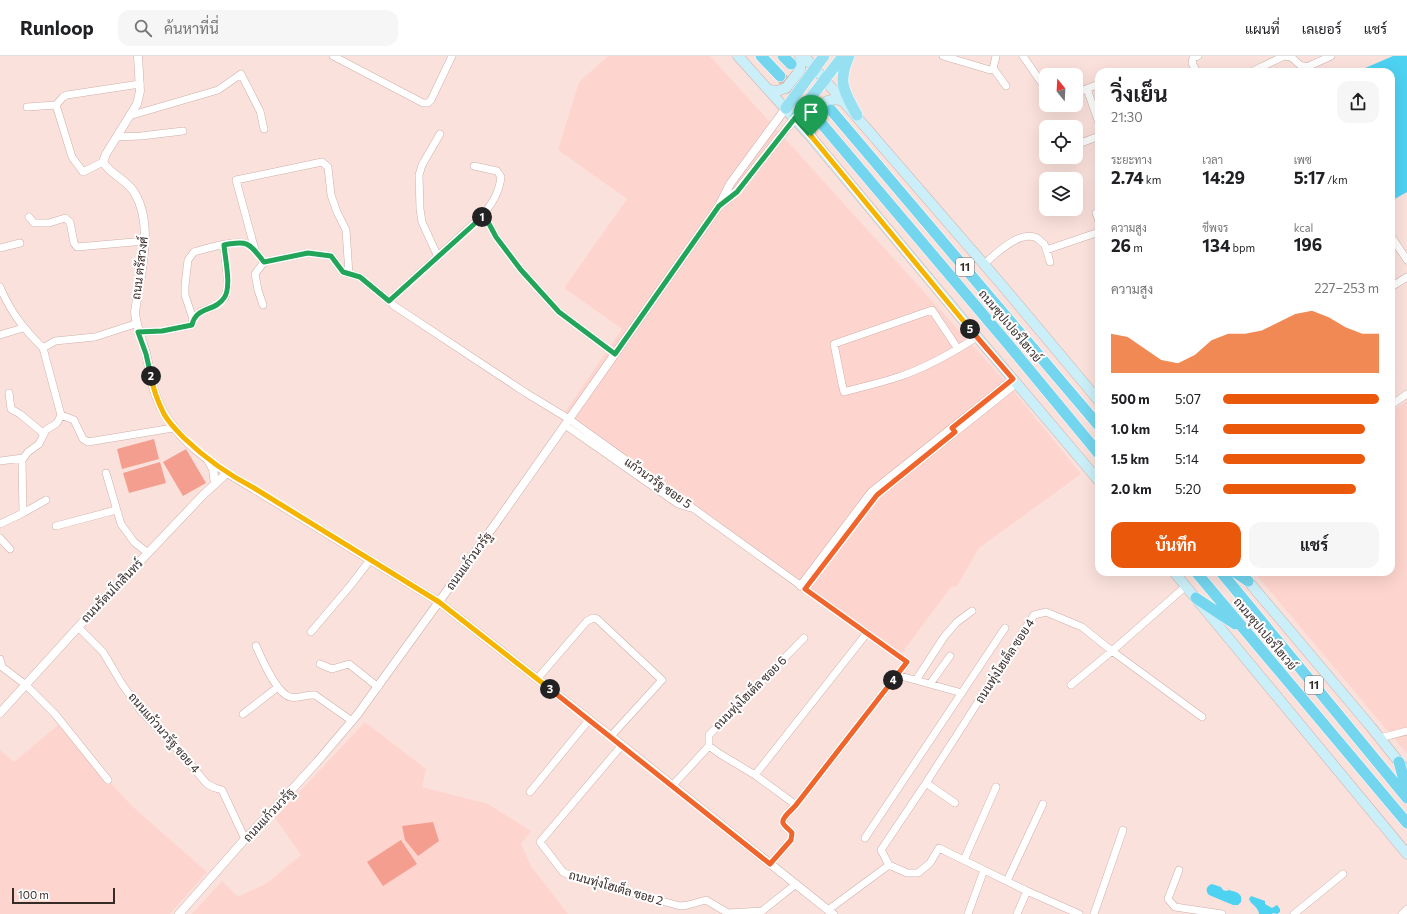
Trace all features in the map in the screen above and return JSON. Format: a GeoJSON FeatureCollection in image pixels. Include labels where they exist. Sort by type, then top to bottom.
{"type":"FeatureCollection","features":[{"type":"Feature","properties":{"kind":"highway"},"geometry":{"type":"LineString","coordinates":[[762,56],[780,76]]}},
{"type":"Feature","properties":{"kind":"highway","name":"ถนนซุปเปอร์ไฮเวย์"},"geometry":{"type":"LineString","coordinates":[[831,110],[1095,421]]}},
{"type":"Feature","properties":{"kind":"highway","name":"ถนนซุปเปอร์ไฮเวย์"},"geometry":{"type":"LineString","coordinates":[[822,124],[1003,337],[1095,449]]}},
{"type":"Feature","properties":{"kind":"highway","name":"ถนนซุปเปอร์ไฮเวย์"},"geometry":{"type":"LineString","coordinates":[[1199,576],[1407,823]]}},
{"type":"Feature","properties":{"kind":"highway","name":"ถนนซุปเปอร์ไฮเวย์"},"geometry":{"type":"LineString","coordinates":[[1224,576],[1407,798]]}},
{"type":"Feature","properties":{"kind":"highway"},"geometry":{"type":"LineString","coordinates":[[1241,576],[1248,581]]}},
{"type":"Feature","properties":{"kind":"highway"},"geometry":{"type":"LineString","coordinates":[[1196,598],[1245,631]]}},
{"type":"Feature","properties":{"kind":"highway"},"geometry":{"type":"LineString","coordinates":[[1399,762],[1407,791]]}},
{"type":"Feature","properties":{"kind":"main road"},"geometry":{"type":"LineString","coordinates":[[738,56],[811,136],[977,337],[1095,476]]}},
{"type":"Feature","properties":{"kind":"main road"},"geometry":{"type":"LineString","coordinates":[[769,90],[777,91],[786,88],[800,70],[800,56]]}},
{"type":"Feature","properties":{"kind":"main road"},"geometry":{"type":"LineString","coordinates":[[804,56],[857,115],[1095,396]]}},
{"type":"Feature","properties":{"kind":"main road","name":"ถนนแก้วนวรัฐ"},"geometry":{"type":"LineString","coordinates":[[786,108],[824,56]]}},
{"type":"Feature","properties":{"kind":"main road","name":"ถนนแก้วนวรัฐ"},"geometry":{"type":"LineString","coordinates":[[795,118],[826,80],[843,56]]}},
{"type":"Feature","properties":{"kind":"main road"},"geometry":{"type":"LineString","coordinates":[[849,56],[842,75],[843,84],[847,96],[857,115]]}},
{"type":"Feature","properties":{"kind":"main road"},"geometry":{"type":"LineString","coordinates":[[811,136],[809,123],[812,115],[827,101],[835,99],[845,102]]}},
{"type":"Feature","properties":{"kind":"main road"},"geometry":{"type":"LineString","coordinates":[[1177,576],[1407,854]]}},
{"type":"Feature","properties":{"kind":"main road"},"geometry":{"type":"LineString","coordinates":[[1244,576],[1407,772]]}},
{"type":"Feature","properties":{"kind":"street"},"geometry":{"type":"LineString","coordinates":[[56,105],[72,158],[83,172],[103,162],[106,154],[137,104],[140,91],[138,56]]}},
{"type":"Feature","properties":{"kind":"street"},"geometry":{"type":"LineString","coordinates":[[333,56],[424,103],[428,103],[432,100],[452,56]]}},
{"type":"Feature","properties":{"kind":"street"},"geometry":{"type":"LineString","coordinates":[[943,56],[990,70],[993,68]]}},
{"type":"Feature","properties":{"kind":"street"},"geometry":{"type":"LineString","coordinates":[[996,56],[993,68],[1006,86]]}},
{"type":"Feature","properties":{"kind":"street"},"geometry":{"type":"LineString","coordinates":[[1023,56],[1039,79]]}},
{"type":"Feature","properties":{"kind":"street"},"geometry":{"type":"LineString","coordinates":[[1195,68],[1192,63],[1193,58],[1198,56]]}},
{"type":"Feature","properties":{"kind":"street"},"geometry":{"type":"LineString","coordinates":[[1259,68],[1284,56],[1291,57],[1300,65],[1307,67],[1331,56]]}},
{"type":"Feature","properties":{"kind":"street"},"geometry":{"type":"LineString","coordinates":[[129,116],[218,90],[241,74],[260,111],[264,129]]}},
{"type":"Feature","properties":{"kind":"street"},"geometry":{"type":"LineString","coordinates":[[27,107],[56,105],[63,97],[67,95],[140,84]]}},
{"type":"Feature","properties":{"kind":"street"},"geometry":{"type":"LineString","coordinates":[[1083,90],[1095,86]]}},
{"type":"Feature","properties":{"kind":"street"},"geometry":{"type":"LineString","coordinates":[[1087,89],[1095,112]]}},
{"type":"Feature","properties":{"kind":"street","name":"ถนนแก้วนวรัฐ"},"geometry":{"type":"LineString","coordinates":[[179,914],[245,839],[276,808],[352,721],[567,422],[719,206],[730,184],[786,108]]}},
{"type":"Feature","properties":{"kind":"street","name":"ถนนแก้วนวรัฐ"},"geometry":{"type":"LineString","coordinates":[[719,206],[737,192],[795,118]]}},
{"type":"Feature","properties":{"kind":"street"},"geometry":{"type":"LineString","coordinates":[[116,137],[141,136],[183,130]]}},
{"type":"Feature","properties":{"kind":"street"},"geometry":{"type":"LineString","coordinates":[[438,256],[422,222],[419,175],[422,165],[440,134]]}},
{"type":"Feature","properties":{"kind":"street"},"geometry":{"type":"LineString","coordinates":[[1083,142],[1095,138]]}},
{"type":"Feature","properties":{"kind":"street","name":"ถนน ตรัสวงศ์"},"geometry":{"type":"LineString","coordinates":[[103,162],[107,169],[134,191],[141,209],[145,241],[135,312],[135,324],[146,354],[154,390],[164,415],[173,428],[226,473],[254,488],[439,602],[622,745],[831,912]]}},
{"type":"Feature","properties":{"kind":"street"},"geometry":{"type":"LineString","coordinates":[[255,250],[236,180],[322,162],[328,166],[331,195],[346,230],[349,274]]}},
{"type":"Feature","properties":{"kind":"street"},"geometry":{"type":"LineString","coordinates":[[263,305],[255,274],[264,262],[308,253],[331,256],[343,272],[360,277],[389,301],[482,216],[494,202],[500,187],[501,177],[497,171],[474,166]]}},
{"type":"Feature","properties":{"kind":"street"},"geometry":{"type":"LineString","coordinates":[[482,216],[487,220],[496,237],[521,270],[559,312],[615,354]]}},
{"type":"Feature","properties":{"kind":"street"},"geometry":{"type":"LineString","coordinates":[[30,217],[34,223],[49,223],[65,218],[70,222],[74,243],[77,248],[145,241]]}},
{"type":"Feature","properties":{"kind":"street"},"geometry":{"type":"LineString","coordinates":[[1046,250],[1095,233]]}},
{"type":"Feature","properties":{"kind":"street"},"geometry":{"type":"LineString","coordinates":[[984,264],[1014,240],[1024,236],[1039,239],[1044,243],[1050,262]]}},
{"type":"Feature","properties":{"kind":"street"},"geometry":{"type":"LineString","coordinates":[[1395,242],[1407,260]]}},
{"type":"Feature","properties":{"kind":"street"},"geometry":{"type":"LineString","coordinates":[[0,248],[20,243]]}},
{"type":"Feature","properties":{"kind":"street"},"geometry":{"type":"LineString","coordinates":[[138,332],[162,331],[192,325],[193,319],[186,295],[185,285],[188,260],[194,252],[224,245],[246,243],[255,250],[264,262]]}},
{"type":"Feature","properties":{"kind":"street"},"geometry":{"type":"LineString","coordinates":[[193,319],[200,312],[215,306],[225,298],[228,285],[224,245]]}},
{"type":"Feature","properties":{"kind":"street"},"geometry":{"type":"LineString","coordinates":[[1395,284],[1407,277]]}},
{"type":"Feature","properties":{"kind":"street"},"geometry":{"type":"LineString","coordinates":[[0,287],[3,301],[23,328],[43,348],[61,415],[57,423],[46,430],[39,444],[28,452],[23,458],[21,464],[22,513]]}},
{"type":"Feature","properties":{"kind":"street","name":"แก้วนวรัฐ ซอย 5"},"geometry":{"type":"LineString","coordinates":[[393,305],[526,393],[680,502],[697,510],[907,662],[897,675]]}},
{"type":"Feature","properties":{"kind":"street"},"geometry":{"type":"LineString","coordinates":[[958,349],[932,310],[834,344],[844,392],[899,377],[936,361],[958,349],[977,337]]}},
{"type":"Feature","properties":{"kind":"street"},"geometry":{"type":"LineString","coordinates":[[43,348],[55,341],[95,337],[135,324]]}},
{"type":"Feature","properties":{"kind":"street"},"geometry":{"type":"LineString","coordinates":[[0,335],[23,328]]}},
{"type":"Feature","properties":{"kind":"street"},"geometry":{"type":"LineString","coordinates":[[803,588],[863,508],[871,492],[954,430],[1015,381]]}},
{"type":"Feature","properties":{"kind":"street"},"geometry":{"type":"LineString","coordinates":[[9,393],[11,409],[20,414],[44,434]]}},
{"type":"Feature","properties":{"kind":"street"},"geometry":{"type":"LineString","coordinates":[[1395,402],[1407,394]]}},
{"type":"Feature","properties":{"kind":"street"},"geometry":{"type":"LineString","coordinates":[[61,415],[74,420],[84,439],[88,442],[173,428]]}},
{"type":"Feature","properties":{"kind":"street"},"geometry":{"type":"LineString","coordinates":[[206,457],[212,469],[215,484]]}},
{"type":"Feature","properties":{"kind":"street"},"geometry":{"type":"LineString","coordinates":[[0,461],[23,458]]}},
{"type":"Feature","properties":{"kind":"street"},"geometry":{"type":"LineString","coordinates":[[106,473],[121,524],[134,542],[148,553]]}},
{"type":"Feature","properties":{"kind":"street","name":"ถนนรัตนโกสินทร์"},"geometry":{"type":"LineString","coordinates":[[0,713],[78,627],[226,473]]}},
{"type":"Feature","properties":{"kind":"street"},"geometry":{"type":"LineString","coordinates":[[0,524],[46,500]]}},
{"type":"Feature","properties":{"kind":"street"},"geometry":{"type":"LineString","coordinates":[[56,526],[116,510]]}},
{"type":"Feature","properties":{"kind":"street"},"geometry":{"type":"LineString","coordinates":[[0,538],[10,549]]}},
{"type":"Feature","properties":{"kind":"street"},"geometry":{"type":"LineString","coordinates":[[311,632],[370,560]]}},
{"type":"Feature","properties":{"kind":"street"},"geometry":{"type":"LineString","coordinates":[[1071,685],[1186,586]]}},
{"type":"Feature","properties":{"kind":"street"},"geometry":{"type":"LineString","coordinates":[[916,680],[944,637],[957,622],[972,611]]}},
{"type":"Feature","properties":{"kind":"street","name":"ถนนทุ่งโฮเต็ล ซอย 4"},"geometry":{"type":"LineString","coordinates":[[889,864],[881,850],[1034,615],[1046,612],[1082,627],[1202,717]]}},
{"type":"Feature","properties":{"kind":"street"},"geometry":{"type":"LineString","coordinates":[[537,679],[587,621],[593,618],[597,619],[662,680],[610,736]]}},
{"type":"Feature","properties":{"kind":"street","name":"ถนนแก้วนวรัฐ ซอย 4"},"geometry":{"type":"LineString","coordinates":[[78,627],[103,652],[122,684],[141,711],[207,784],[222,790],[245,839]]}},
{"type":"Feature","properties":{"kind":"street"},"geometry":{"type":"LineString","coordinates":[[865,838],[1005,628]]}},
{"type":"Feature","properties":{"kind":"street"},"geometry":{"type":"LineString","coordinates":[[755,775],[867,633]]}},
{"type":"Feature","properties":{"kind":"street","name":"ถนนทุ่งโฮเต็ล ซอย 6"},"geometry":{"type":"LineString","coordinates":[[672,786],[709,746],[709,735],[804,638]]}},
{"type":"Feature","properties":{"kind":"street"},"geometry":{"type":"LineString","coordinates":[[256,646],[268,671],[278,687],[290,697],[315,695],[352,721]]}},
{"type":"Feature","properties":{"kind":"street"},"geometry":{"type":"LineString","coordinates":[[930,684],[950,656]]}},
{"type":"Feature","properties":{"kind":"street"},"geometry":{"type":"LineString","coordinates":[[0,659],[2,667],[26,685],[55,714],[108,780]]}},
{"type":"Feature","properties":{"kind":"street"},"geometry":{"type":"LineString","coordinates":[[320,664],[332,669],[349,664],[378,686]]}},
{"type":"Feature","properties":{"kind":"street"},"geometry":{"type":"LineString","coordinates":[[770,864],[791,840],[792,833],[782,821],[897,675],[962,693]]}},
{"type":"Feature","properties":{"kind":"street"},"geometry":{"type":"LineString","coordinates":[[243,714],[278,687]]}},
{"type":"Feature","properties":{"kind":"street"},"geometry":{"type":"LineString","coordinates":[[530,792],[589,720]]}},
{"type":"Feature","properties":{"kind":"street"},"geometry":{"type":"LineString","coordinates":[[1380,738],[1407,731]]}},
{"type":"Feature","properties":{"kind":"street","name":"ถนนทุ่งโฮเต็ล ซอย 2"},"geometry":{"type":"LineString","coordinates":[[622,745],[540,842],[563,872],[571,876],[680,906],[706,900],[728,913],[764,913],[796,884]]}},
{"type":"Feature","properties":{"kind":"street"},"geometry":{"type":"LineString","coordinates":[[709,746],[755,775],[796,805]]}},
{"type":"Feature","properties":{"kind":"street"},"geometry":{"type":"LineString","coordinates":[[926,783],[956,803]]}},
{"type":"Feature","properties":{"kind":"street"},"geometry":{"type":"LineString","coordinates":[[964,860],[996,787]]}},
{"type":"Feature","properties":{"kind":"street"},"geometry":{"type":"LineString","coordinates":[[1007,881],[1043,804]]}},
{"type":"Feature","properties":{"kind":"street"},"geometry":{"type":"LineString","coordinates":[[1094,914],[1123,830]]}},
{"type":"Feature","properties":{"kind":"street"},"geometry":{"type":"LineString","coordinates":[[831,912],[889,864],[907,873],[918,873],[930,863],[939,848],[1027,891],[1079,914]]}},
{"type":"Feature","properties":{"kind":"street"},"geometry":{"type":"LineString","coordinates":[[968,914],[984,870]]}},
{"type":"Feature","properties":{"kind":"street"},"geometry":{"type":"LineString","coordinates":[[1179,870],[1168,899],[1170,902],[1175,906],[1222,914]]}},
{"type":"Feature","properties":{"kind":"street"},"geometry":{"type":"LineString","coordinates":[[1294,914],[1343,874]]}},
{"type":"Feature","properties":{"kind":"street"},"geometry":{"type":"LineString","coordinates":[[1017,914],[1027,891]]}},
{"type":"Feature","properties":{"kind":"street"},"geometry":{"type":"LineString","coordinates":[[1402,914],[1407,909]]}},
{"type":"Feature","properties":{"kind":"shaded area"},"geometry":{"type":"Polygon","coordinates":[[[608,56],[710,56],[1012,389],[1081,474],[979,548],[957,586],[951,587],[902,653],[565,412],[622,329],[564,288],[627,199],[558,150],[579,82],[608,56]]]}},
{"type":"Feature","properties":{"kind":"shaded area"},"geometry":{"type":"Polygon","coordinates":[[[1407,401],[1407,754],[1257,576],[1395,576],[1395,409],[1407,401]]]}},
{"type":"Feature","properties":{"kind":"shaded area"},"geometry":{"type":"Polygon","coordinates":[[[154,439],[159,459],[122,469],[117,449],[154,439]]]}},
{"type":"Feature","properties":{"kind":"shaded area"},"geometry":{"type":"Polygon","coordinates":[[[186,449],[206,483],[183,496],[163,462],[186,449]]]}},
{"type":"Feature","properties":{"kind":"shaded area"},"geometry":{"type":"Polygon","coordinates":[[[160,462],[166,483],[129,493],[123,473],[160,462]]]}},
{"type":"Feature","properties":{"kind":"shaded area"},"geometry":{"type":"Polygon","coordinates":[[[365,722],[426,769],[422,787],[488,804],[531,831],[521,844],[531,866],[568,914],[192,914],[222,881],[238,897],[267,883],[301,855],[275,818],[365,722]]]}},
{"type":"Feature","properties":{"kind":"shaded area"},"geometry":{"type":"Polygon","coordinates":[[[58,725],[132,806],[207,872],[170,914],[0,914],[0,750],[14,762],[58,725]]]}},
{"type":"Feature","properties":{"kind":"shaded area"},"geometry":{"type":"Polygon","coordinates":[[[433,822],[439,841],[418,856],[405,840],[402,826],[433,822]]]}},
{"type":"Feature","properties":{"kind":"shaded area"},"geometry":{"type":"Polygon","coordinates":[[[401,840],[417,864],[383,886],[367,862],[401,840]]]}},
{"type":"Feature","properties":{"kind":"water"},"geometry":{"type":"Polygon","coordinates":[[[1393,56],[1407,56],[1407,192],[1395,199],[1395,68],[1365,68],[1393,56]]]}},
{"type":"Feature","properties":{"kind":"water"},"geometry":{"type":"Polygon","coordinates":[[[1212,884],[1221,887],[1223,890],[1238,893],[1241,897],[1241,902],[1238,905],[1233,905],[1209,895],[1207,889],[1208,886],[1212,884]]]}},
{"type":"Feature","properties":{"kind":"water"},"geometry":{"type":"Polygon","coordinates":[[[1251,896],[1265,901],[1265,904],[1272,908],[1277,905],[1280,912],[1277,914],[1259,914],[1249,899],[1251,896]]]}},
{"type":"Feature","properties":{"kind":"tunnel"},"geometry":{"type":"LineString","coordinates":[[801,75],[831,110]]}},
{"type":"Feature","properties":{"kind":"tunnel"},"geometry":{"type":"LineString","coordinates":[[781,77],[822,124]]}},
{"type":"Feature","properties":{"kind":"route"},"geometry":{"type":"LineString","coordinates":[[795,118],[811,136],[1013,379],[952,428],[955,432],[877,495],[805,589],[907,662],[796,805],[784,817],[782,821],[783,824],[792,833],[792,837],[770,864],[622,745],[439,602],[254,488],[226,473],[197,450],[173,428],[164,415],[154,390],[146,354],[138,332],[162,331],[192,325],[193,319],[200,312],[215,306],[225,298],[228,285],[224,245],[246,243],[255,250],[264,262],[308,253],[331,256],[343,272],[360,277],[389,301],[482,216],[487,220],[496,237],[521,270],[559,312],[615,354],[719,206],[737,192],[795,118]]}}]}
